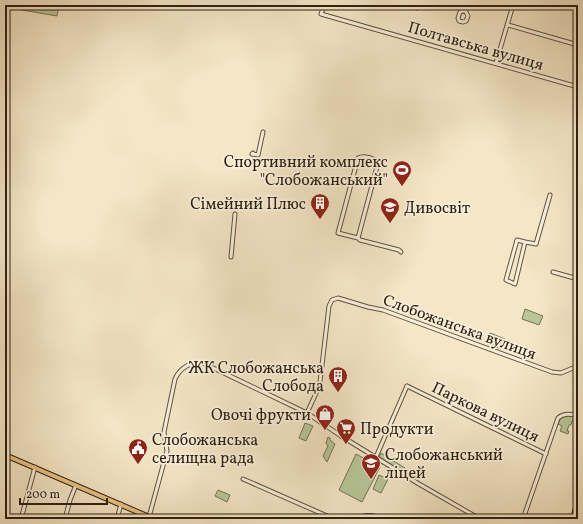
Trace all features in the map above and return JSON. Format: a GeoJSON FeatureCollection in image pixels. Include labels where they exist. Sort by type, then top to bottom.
{"type":"FeatureCollection","features":[{"type":"Feature","properties":{"kind":"main road"},"geometry":{"type":"LineString","coordinates":[[5,455],[154,519]]}},
{"type":"Feature","properties":{"kind":"main road"},"geometry":{"type":"LineString","coordinates":[[573,519],[578,500]]}},
{"type":"Feature","properties":{"kind":"street","name":"Полтавська вулиця"},"geometry":{"type":"LineString","coordinates":[[324,5],[321,14],[578,87]]}},
{"type":"Feature","properties":{"kind":"street"},"geometry":{"type":"LineString","coordinates":[[413,5],[416,8],[420,5]]}},
{"type":"Feature","properties":{"kind":"street"},"geometry":{"type":"LineString","coordinates":[[465,10],[467,5]]}},
{"type":"Feature","properties":{"kind":"street"},"geometry":{"type":"LineString","coordinates":[[496,63],[513,5]]}},
{"type":"Feature","properties":{"kind":"street"},"geometry":{"type":"LineString","coordinates":[[508,25],[578,45]]}},
{"type":"Feature","properties":{"kind":"street"},"geometry":{"type":"LineString","coordinates":[[253,153],[252,154],[258,155],[263,132]]}},
{"type":"Feature","properties":{"kind":"street"},"geometry":{"type":"LineString","coordinates":[[358,238],[378,163],[372,158],[362,156],[358,158],[338,233],[399,250],[400,252]]}},
{"type":"Feature","properties":{"kind":"street"},"geometry":{"type":"LineString","coordinates":[[525,242],[515,284],[506,280],[517,240],[536,244],[550,195]]}},
{"type":"Feature","properties":{"kind":"street"},"geometry":{"type":"LineString","coordinates":[[231,257],[236,214]]}},
{"type":"Feature","properties":{"kind":"street"},"geometry":{"type":"LineString","coordinates":[[553,272],[578,279]]}},
{"type":"Feature","properties":{"kind":"street","name":"Слобожанська вулиця"},"geometry":{"type":"LineString","coordinates":[[307,413],[320,382],[329,306],[332,300],[338,298],[383,310],[552,372],[561,373],[578,366]]}},
{"type":"Feature","properties":{"kind":"street"},"geometry":{"type":"LineString","coordinates":[[149,517],[168,451],[164,432],[175,379],[179,372],[189,365],[198,362],[203,363],[307,413],[341,436],[480,519]]}},
{"type":"Feature","properties":{"kind":"street","name":"Паркова вулиця"},"geometry":{"type":"LineString","coordinates":[[376,457],[407,386],[546,454]]}},
{"type":"Feature","properties":{"kind":"street"},"geometry":{"type":"LineString","coordinates":[[523,519],[558,418],[566,414],[578,414]]}},
{"type":"Feature","properties":{"kind":"street"},"geometry":{"type":"LineString","coordinates":[[21,519],[35,468]]}},
{"type":"Feature","properties":{"kind":"street"},"geometry":{"type":"LineString","coordinates":[[243,479],[334,519]]}},
{"type":"Feature","properties":{"kind":"street"},"geometry":{"type":"LineString","coordinates":[[65,519],[76,485]]}},
{"type":"Feature","properties":{"kind":"street"},"geometry":{"type":"LineString","coordinates":[[117,519],[121,504]]}},
{"type":"Feature","properties":{"kind":"street"},"geometry":{"type":"LineString","coordinates":[[355,519],[360,516],[372,516],[385,519]]}},
{"type":"Feature","properties":{"kind":"green space"},"geometry":{"type":"Polygon","coordinates":[[[5,5],[59,5],[57,16],[5,7],[5,5]]]}},
{"type":"Feature","properties":{"kind":"green space"},"geometry":{"type":"Polygon","coordinates":[[[525,309],[543,316],[539,325],[522,319],[525,309]]]}},
{"type":"Feature","properties":{"kind":"green space"},"geometry":{"type":"Polygon","coordinates":[[[490,333],[505,339],[501,349],[486,343],[490,333]]]}},
{"type":"Feature","properties":{"kind":"green space"},"geometry":{"type":"Polygon","coordinates":[[[565,415],[578,415],[578,423],[572,421],[567,431],[569,431],[568,434],[560,431],[562,426],[558,424],[561,418],[565,415]]]}},
{"type":"Feature","properties":{"kind":"green space"},"geometry":{"type":"Polygon","coordinates":[[[305,423],[313,426],[306,441],[299,438],[305,423]]]}},
{"type":"Feature","properties":{"kind":"green space"},"geometry":{"type":"Polygon","coordinates":[[[328,437],[335,444],[327,462],[323,456],[328,446],[326,443],[328,437]]]}},
{"type":"Feature","properties":{"kind":"green space"},"geometry":{"type":"Polygon","coordinates":[[[381,453],[405,468],[403,472],[379,457],[381,453]]]}},
{"type":"Feature","properties":{"kind":"green space"},"geometry":{"type":"Polygon","coordinates":[[[356,454],[380,467],[362,502],[339,490],[356,454]]]}},
{"type":"Feature","properties":{"kind":"green space"},"geometry":{"type":"Polygon","coordinates":[[[379,475],[388,479],[381,493],[373,489],[379,475]]]}},
{"type":"Feature","properties":{"kind":"green space"},"geometry":{"type":"Polygon","coordinates":[[[218,490],[230,495],[227,502],[215,496],[218,490]]]}},
{"type":"Feature","properties":{"kind":"place","name":"Спортивний комплекс \"Слобожанський\""},"geometry":{"type":"Point","coordinates":[402,187]}},
{"type":"Feature","properties":{"kind":"place","name":"Сімейний Плюс"},"geometry":{"type":"Point","coordinates":[320,220]}},
{"type":"Feature","properties":{"kind":"place","name":"Дивосвіт"},"geometry":{"type":"Point","coordinates":[390,224]}},
{"type":"Feature","properties":{"kind":"place","name":"ЖК Слобожанська Слобода"},"geometry":{"type":"Point","coordinates":[338,393]}},
{"type":"Feature","properties":{"kind":"place","name":"Овочі фрукти"},"geometry":{"type":"Point","coordinates":[325,431]}},
{"type":"Feature","properties":{"kind":"place","name":"Продукти"},"geometry":{"type":"Point","coordinates":[346,445]}},
{"type":"Feature","properties":{"kind":"place","name":"Слобожанська селищна рада"},"geometry":{"type":"Point","coordinates":[138,465]}},
{"type":"Feature","properties":{"kind":"place","name":"Слобожанський ліцей"},"geometry":{"type":"Point","coordinates":[371,480]}}]}
